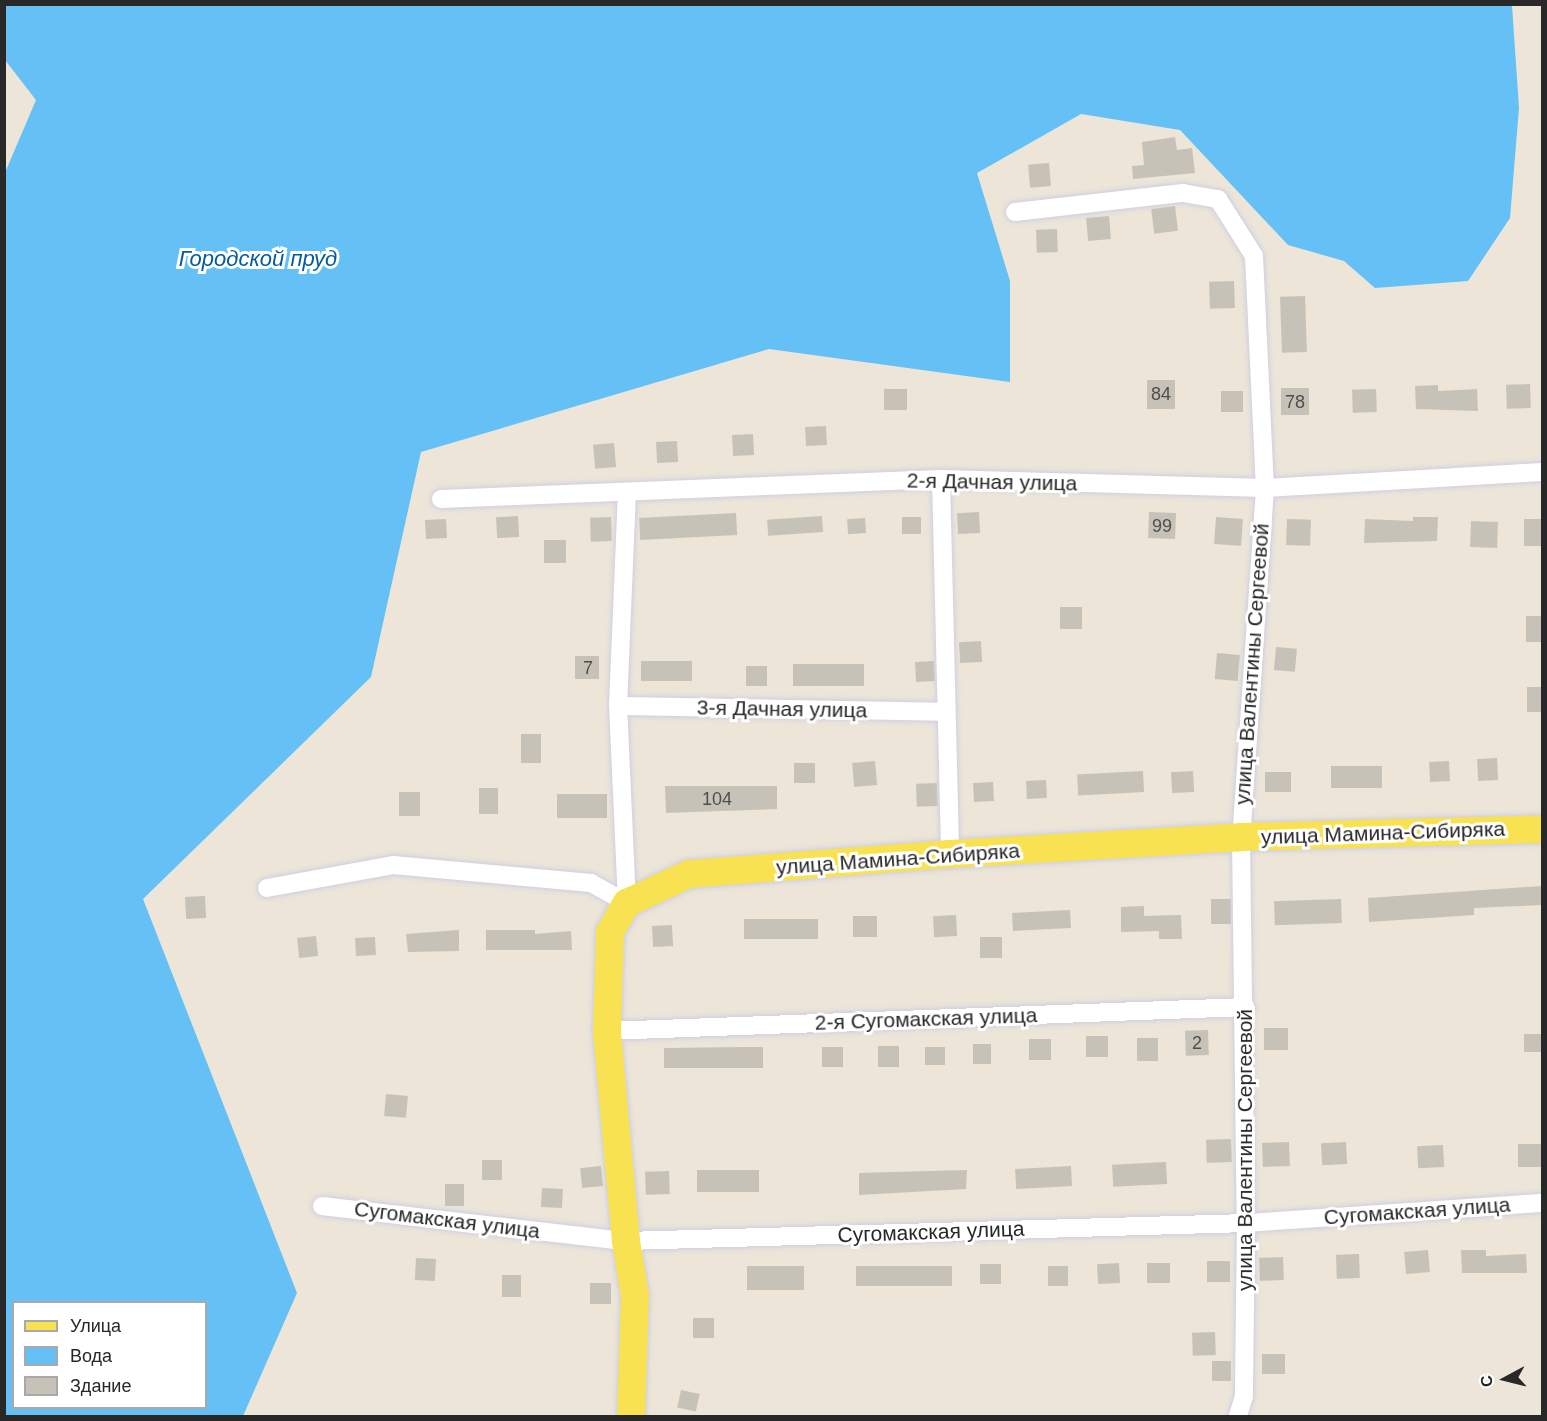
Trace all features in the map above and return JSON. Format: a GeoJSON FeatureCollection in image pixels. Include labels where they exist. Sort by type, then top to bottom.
{"type":"FeatureCollection","features":[{"type":"Feature","properties":{"kind":"main road","name":"улица Мамина-Сибиряка"},"geometry":{"type":"LineString","coordinates":[[627,903],[689,874],[950,854],[1240,837],[1542,829]]}},
{"type":"Feature","properties":{"kind":"main road"},"geometry":{"type":"LineString","coordinates":[[627,903],[610,932],[607,1031],[626,1240],[635,1296],[631,1416]]}},
{"type":"Feature","properties":{"kind":"street","name":"улица Валентины Сергеевой"},"geometry":{"type":"LineString","coordinates":[[1015,212],[1183,194],[1218,199],[1254,256],[1265,488],[1240,837],[1246,1007],[1246,1223],[1244,1396],[1238,1416]]}},
{"type":"Feature","properties":{"kind":"street","name":"2-я Дачная улица"},"geometry":{"type":"LineString","coordinates":[[441,500],[941,479],[1265,488],[1542,472]]}},
{"type":"Feature","properties":{"kind":"street"},"geometry":{"type":"LineString","coordinates":[[941,479],[950,854]]}},
{"type":"Feature","properties":{"kind":"street"},"geometry":{"type":"LineString","coordinates":[[627,492],[618,706],[627,903]]}},
{"type":"Feature","properties":{"kind":"street","name":"3-я Дачная улица"},"geometry":{"type":"LineString","coordinates":[[618,706],[946,712]]}},
{"type":"Feature","properties":{"kind":"street"},"geometry":{"type":"LineString","coordinates":[[267,888],[393,865],[591,884],[627,903]]}},
{"type":"Feature","properties":{"kind":"street","name":"2-я Сугомакская улица"},"geometry":{"type":"LineString","coordinates":[[607,1031],[1246,1007]]}},
{"type":"Feature","properties":{"kind":"street","name":"Сугомакская улица"},"geometry":{"type":"LineString","coordinates":[[321,1206],[626,1240],[1246,1223],[1542,1203]]}},
{"type":"Feature","properties":{"kind":"water","name":"Городской пруд"},"geometry":{"type":"Polygon","coordinates":[[[5,4],[1512,5],[1519,108],[1510,218],[1468,281],[1375,288],[1344,261],[1288,245],[1180,130],[1081,114],[977,173],[1010,281],[1010,382],[769,349],[421,452],[371,677],[143,899],[297,1293],[243,1416],[5,1416],[4,175],[36,100],[5,60],[5,4]]]}},
{"type":"Feature","properties":{"kind":"building"},"geometry":{"type":"Polygon","coordinates":[[[1175,137],[1177,150],[1192,148],[1195,173],[1133,179],[1132,166],[1144,165],[1142,142],[1175,137]]]}},
{"type":"Feature","properties":{"kind":"building"},"geometry":{"type":"Polygon","coordinates":[[[1049,163],[1051,186],[1030,188],[1028,165],[1049,163]]]}},
{"type":"Feature","properties":{"kind":"building"},"geometry":{"type":"Polygon","coordinates":[[[1175,206],[1178,231],[1154,234],[1151,209],[1175,206]]]}},
{"type":"Feature","properties":{"kind":"building"},"geometry":{"type":"Polygon","coordinates":[[[1109,216],[1111,239],[1088,241],[1086,218],[1109,216]]]}},
{"type":"Feature","properties":{"kind":"building"},"geometry":{"type":"Polygon","coordinates":[[[1057,229],[1058,252],[1037,253],[1036,230],[1057,229]]]}},
{"type":"Feature","properties":{"kind":"building"},"geometry":{"type":"Polygon","coordinates":[[[1234,281],[1235,308],[1210,309],[1209,282],[1234,281]]]}},
{"type":"Feature","properties":{"kind":"building"},"geometry":{"type":"Polygon","coordinates":[[[1305,296],[1307,352],[1282,353],[1280,297],[1305,296]]]}},
{"type":"Feature","properties":{"kind":"building"},"geometry":{"type":"Polygon","coordinates":[[[1147,380],[1175,380],[1175,409],[1147,409],[1147,380]]]}},
{"type":"Feature","properties":{"kind":"building"},"geometry":{"type":"Polygon","coordinates":[[[1530,384],[1531,408],[1507,409],[1506,385],[1530,384]]]}},
{"type":"Feature","properties":{"kind":"building"},"geometry":{"type":"Polygon","coordinates":[[[1438,385],[1438,391],[1477,389],[1478,411],[1416,409],[1415,386],[1438,385]]]}},
{"type":"Feature","properties":{"kind":"building"},"geometry":{"type":"Polygon","coordinates":[[[1281,388],[1309,388],[1309,415],[1281,415],[1281,388]]]}},
{"type":"Feature","properties":{"kind":"building"},"geometry":{"type":"Polygon","coordinates":[[[884,389],[907,389],[907,410],[884,410],[884,389]]]}},
{"type":"Feature","properties":{"kind":"building"},"geometry":{"type":"Polygon","coordinates":[[[1376,389],[1377,412],[1353,413],[1352,390],[1376,389]]]}},
{"type":"Feature","properties":{"kind":"building"},"geometry":{"type":"Polygon","coordinates":[[[1221,391],[1243,391],[1243,412],[1221,412],[1221,391]]]}},
{"type":"Feature","properties":{"kind":"building"},"geometry":{"type":"Polygon","coordinates":[[[826,426],[827,445],[806,446],[805,427],[826,426]]]}},
{"type":"Feature","properties":{"kind":"building"},"geometry":{"type":"Polygon","coordinates":[[[753,434],[754,455],[733,456],[732,435],[753,434]]]}},
{"type":"Feature","properties":{"kind":"building"},"geometry":{"type":"Polygon","coordinates":[[[677,441],[678,462],[657,463],[656,442],[677,441]]]}},
{"type":"Feature","properties":{"kind":"building"},"geometry":{"type":"Polygon","coordinates":[[[614,443],[616,467],[595,469],[593,445],[614,443]]]}},
{"type":"Feature","properties":{"kind":"building"},"geometry":{"type":"Polygon","coordinates":[[[979,512],[980,533],[958,534],[957,513],[979,512]]]}},
{"type":"Feature","properties":{"kind":"building"},"geometry":{"type":"Polygon","coordinates":[[[1149,512],[1176,513],[1175,539],[1148,538],[1149,512]]]}},
{"type":"Feature","properties":{"kind":"building"},"geometry":{"type":"Polygon","coordinates":[[[736,513],[737,535],[640,540],[639,518],[736,513]]]}},
{"type":"Feature","properties":{"kind":"building"},"geometry":{"type":"Polygon","coordinates":[[[518,516],[519,537],[497,538],[496,517],[518,516]]]}},
{"type":"Feature","properties":{"kind":"building"},"geometry":{"type":"Polygon","coordinates":[[[822,516],[823,532],[768,536],[767,520],[822,516]]]}},
{"type":"Feature","properties":{"kind":"building"},"geometry":{"type":"Polygon","coordinates":[[[611,517],[612,541],[591,542],[590,518],[611,517]]]}},
{"type":"Feature","properties":{"kind":"building"},"geometry":{"type":"Polygon","coordinates":[[[902,517],[921,517],[921,534],[902,534],[902,517]]]}},
{"type":"Feature","properties":{"kind":"building"},"geometry":{"type":"Polygon","coordinates":[[[1216,517],[1243,519],[1241,546],[1214,544],[1216,517]]]}},
{"type":"Feature","properties":{"kind":"building"},"geometry":{"type":"Polygon","coordinates":[[[1413,517],[1438,517],[1437,541],[1364,543],[1365,519],[1413,521],[1413,517]]]}},
{"type":"Feature","properties":{"kind":"building"},"geometry":{"type":"Polygon","coordinates":[[[865,518],[866,533],[848,534],[847,519],[865,518]]]}},
{"type":"Feature","properties":{"kind":"building"},"geometry":{"type":"Polygon","coordinates":[[[446,519],[447,538],[426,539],[425,520],[446,519]]]}},
{"type":"Feature","properties":{"kind":"building"},"geometry":{"type":"Polygon","coordinates":[[[1287,519],[1311,520],[1310,546],[1286,545],[1287,519]]]}},
{"type":"Feature","properties":{"kind":"building"},"geometry":{"type":"Polygon","coordinates":[[[1524,519],[1542,519],[1542,546],[1524,546],[1524,519]]]}},
{"type":"Feature","properties":{"kind":"building"},"geometry":{"type":"Polygon","coordinates":[[[1471,521],[1498,522],[1497,548],[1470,547],[1471,521]]]}},
{"type":"Feature","properties":{"kind":"building"},"geometry":{"type":"Polygon","coordinates":[[[544,540],[566,540],[566,563],[544,563],[544,540]]]}},
{"type":"Feature","properties":{"kind":"building"},"geometry":{"type":"Polygon","coordinates":[[[1060,607],[1082,607],[1082,629],[1060,629],[1060,607]]]}},
{"type":"Feature","properties":{"kind":"building"},"geometry":{"type":"Polygon","coordinates":[[[1526,616],[1542,616],[1542,642],[1526,642],[1526,616]]]}},
{"type":"Feature","properties":{"kind":"building"},"geometry":{"type":"Polygon","coordinates":[[[981,641],[982,662],[960,663],[959,642],[981,641]]]}},
{"type":"Feature","properties":{"kind":"building"},"geometry":{"type":"Polygon","coordinates":[[[1276,647],[1297,649],[1295,672],[1274,670],[1276,647]]]}},
{"type":"Feature","properties":{"kind":"building"},"geometry":{"type":"Polygon","coordinates":[[[1217,653],[1240,655],[1238,681],[1215,679],[1217,653]]]}},
{"type":"Feature","properties":{"kind":"building"},"geometry":{"type":"Polygon","coordinates":[[[575,656],[599,656],[599,679],[575,679],[575,656]]]}},
{"type":"Feature","properties":{"kind":"building"},"geometry":{"type":"Polygon","coordinates":[[[641,661],[692,661],[692,681],[641,681],[641,661]]]}},
{"type":"Feature","properties":{"kind":"building"},"geometry":{"type":"Polygon","coordinates":[[[934,661],[935,681],[916,682],[915,662],[934,661]]]}},
{"type":"Feature","properties":{"kind":"building"},"geometry":{"type":"Polygon","coordinates":[[[793,664],[864,664],[864,686],[793,686],[793,664]]]}},
{"type":"Feature","properties":{"kind":"building"},"geometry":{"type":"Polygon","coordinates":[[[746,666],[767,666],[767,686],[746,686],[746,666]]]}},
{"type":"Feature","properties":{"kind":"building"},"geometry":{"type":"Polygon","coordinates":[[[1527,687],[1542,687],[1542,712],[1527,712],[1527,687]]]}},
{"type":"Feature","properties":{"kind":"building"},"geometry":{"type":"Polygon","coordinates":[[[521,734],[541,734],[541,763],[521,763],[521,734]]]}},
{"type":"Feature","properties":{"kind":"building"},"geometry":{"type":"Polygon","coordinates":[[[1497,758],[1498,780],[1478,781],[1477,759],[1497,758]]]}},
{"type":"Feature","properties":{"kind":"building"},"geometry":{"type":"Polygon","coordinates":[[[875,761],[877,785],[854,787],[852,763],[875,761]]]}},
{"type":"Feature","properties":{"kind":"building"},"geometry":{"type":"Polygon","coordinates":[[[1449,761],[1450,781],[1430,782],[1429,762],[1449,761]]]}},
{"type":"Feature","properties":{"kind":"building"},"geometry":{"type":"Polygon","coordinates":[[[794,763],[815,763],[815,783],[794,783],[794,763]]]}},
{"type":"Feature","properties":{"kind":"building"},"geometry":{"type":"Polygon","coordinates":[[[1331,766],[1382,766],[1382,788],[1331,788],[1331,766]]]}},
{"type":"Feature","properties":{"kind":"building"},"geometry":{"type":"Polygon","coordinates":[[[1143,771],[1144,792],[1078,795],[1077,774],[1143,771]]]}},
{"type":"Feature","properties":{"kind":"building"},"geometry":{"type":"Polygon","coordinates":[[[1193,771],[1194,792],[1172,793],[1171,772],[1193,771]]]}},
{"type":"Feature","properties":{"kind":"building"},"geometry":{"type":"Polygon","coordinates":[[[1265,772],[1291,772],[1291,792],[1265,792],[1265,772]]]}},
{"type":"Feature","properties":{"kind":"building"},"geometry":{"type":"Polygon","coordinates":[[[1046,780],[1047,798],[1027,799],[1026,781],[1046,780]]]}},
{"type":"Feature","properties":{"kind":"building"},"geometry":{"type":"Polygon","coordinates":[[[993,782],[994,801],[974,802],[973,783],[993,782]]]}},
{"type":"Feature","properties":{"kind":"building"},"geometry":{"type":"Polygon","coordinates":[[[937,783],[938,806],[917,807],[916,784],[937,783]]]}},
{"type":"Feature","properties":{"kind":"building"},"geometry":{"type":"Polygon","coordinates":[[[665,786],[777,786],[777,809],[666,813],[665,786]]]}},
{"type":"Feature","properties":{"kind":"building"},"geometry":{"type":"Polygon","coordinates":[[[479,788],[498,788],[498,814],[479,814],[479,788]]]}},
{"type":"Feature","properties":{"kind":"building"},"geometry":{"type":"Polygon","coordinates":[[[399,792],[420,792],[420,816],[399,816],[399,792]]]}},
{"type":"Feature","properties":{"kind":"building"},"geometry":{"type":"Polygon","coordinates":[[[557,794],[607,794],[607,818],[557,818],[557,794]]]}},
{"type":"Feature","properties":{"kind":"building"},"geometry":{"type":"Polygon","coordinates":[[[1542,886],[1542,905],[1474,908],[1474,915],[1369,922],[1368,898],[1542,886]]]}},
{"type":"Feature","properties":{"kind":"building"},"geometry":{"type":"Polygon","coordinates":[[[205,896],[206,918],[186,919],[185,897],[205,896]]]}},
{"type":"Feature","properties":{"kind":"building"},"geometry":{"type":"Polygon","coordinates":[[[1211,899],[1231,899],[1231,924],[1211,924],[1211,899]]]}},
{"type":"Feature","properties":{"kind":"building"},"geometry":{"type":"Polygon","coordinates":[[[1341,899],[1342,923],[1275,925],[1274,901],[1341,899]]]}},
{"type":"Feature","properties":{"kind":"building"},"geometry":{"type":"Polygon","coordinates":[[[1144,906],[1144,916],[1181,915],[1182,939],[1159,939],[1159,931],[1121,932],[1121,907],[1144,906]]]}},
{"type":"Feature","properties":{"kind":"building"},"geometry":{"type":"Polygon","coordinates":[[[1070,910],[1071,928],[1013,931],[1012,913],[1070,910]]]}},
{"type":"Feature","properties":{"kind":"building"},"geometry":{"type":"Polygon","coordinates":[[[956,915],[957,936],[934,937],[933,916],[956,915]]]}},
{"type":"Feature","properties":{"kind":"building"},"geometry":{"type":"Polygon","coordinates":[[[853,916],[877,916],[877,937],[853,937],[853,916]]]}},
{"type":"Feature","properties":{"kind":"building"},"geometry":{"type":"Polygon","coordinates":[[[744,919],[818,919],[818,939],[744,939],[744,919]]]}},
{"type":"Feature","properties":{"kind":"building"},"geometry":{"type":"Polygon","coordinates":[[[672,925],[673,946],[653,947],[652,926],[672,925]]]}},
{"type":"Feature","properties":{"kind":"building"},"geometry":{"type":"Polygon","coordinates":[[[459,930],[459,951],[408,952],[406,934],[459,930]]]}},
{"type":"Feature","properties":{"kind":"building"},"geometry":{"type":"Polygon","coordinates":[[[486,930],[535,930],[535,934],[571,931],[572,950],[486,950],[486,930]]]}},
{"type":"Feature","properties":{"kind":"building"},"geometry":{"type":"Polygon","coordinates":[[[316,936],[318,956],[299,958],[297,938],[316,936]]]}},
{"type":"Feature","properties":{"kind":"building"},"geometry":{"type":"Polygon","coordinates":[[[375,937],[376,955],[356,956],[355,938],[375,937]]]}},
{"type":"Feature","properties":{"kind":"building"},"geometry":{"type":"Polygon","coordinates":[[[980,937],[1002,937],[1002,958],[980,958],[980,937]]]}},
{"type":"Feature","properties":{"kind":"building"},"geometry":{"type":"Polygon","coordinates":[[[1264,1028],[1288,1028],[1288,1050],[1264,1050],[1264,1028]]]}},
{"type":"Feature","properties":{"kind":"building"},"geometry":{"type":"Polygon","coordinates":[[[1208,1030],[1209,1055],[1186,1056],[1185,1031],[1208,1030]]]}},
{"type":"Feature","properties":{"kind":"building"},"geometry":{"type":"Polygon","coordinates":[[[1524,1034],[1542,1034],[1542,1052],[1524,1052],[1524,1034]]]}},
{"type":"Feature","properties":{"kind":"building"},"geometry":{"type":"Polygon","coordinates":[[[1086,1036],[1108,1036],[1108,1057],[1086,1057],[1086,1036]]]}},
{"type":"Feature","properties":{"kind":"building"},"geometry":{"type":"Polygon","coordinates":[[[1137,1038],[1158,1038],[1158,1061],[1137,1061],[1137,1038]]]}},
{"type":"Feature","properties":{"kind":"building"},"geometry":{"type":"Polygon","coordinates":[[[1029,1039],[1051,1039],[1051,1060],[1029,1060],[1029,1039]]]}},
{"type":"Feature","properties":{"kind":"building"},"geometry":{"type":"Polygon","coordinates":[[[973,1044],[991,1044],[991,1064],[973,1064],[973,1044]]]}},
{"type":"Feature","properties":{"kind":"building"},"geometry":{"type":"Polygon","coordinates":[[[878,1046],[899,1046],[899,1067],[878,1067],[878,1046]]]}},
{"type":"Feature","properties":{"kind":"building"},"geometry":{"type":"Polygon","coordinates":[[[763,1047],[763,1068],[664,1068],[664,1048],[763,1047]]]}},
{"type":"Feature","properties":{"kind":"building"},"geometry":{"type":"Polygon","coordinates":[[[822,1047],[843,1047],[843,1067],[822,1067],[822,1047]]]}},
{"type":"Feature","properties":{"kind":"building"},"geometry":{"type":"Polygon","coordinates":[[[925,1047],[945,1047],[945,1065],[925,1065],[925,1047]]]}},
{"type":"Feature","properties":{"kind":"building"},"geometry":{"type":"Polygon","coordinates":[[[386,1094],[408,1096],[406,1118],[384,1116],[386,1094]]]}},
{"type":"Feature","properties":{"kind":"building"},"geometry":{"type":"Polygon","coordinates":[[[1231,1139],[1232,1162],[1207,1163],[1206,1140],[1231,1139]]]}},
{"type":"Feature","properties":{"kind":"building"},"geometry":{"type":"Polygon","coordinates":[[[1289,1142],[1290,1166],[1263,1167],[1262,1143],[1289,1142]]]}},
{"type":"Feature","properties":{"kind":"building"},"geometry":{"type":"Polygon","coordinates":[[[1346,1142],[1347,1164],[1322,1165],[1321,1143],[1346,1142]]]}},
{"type":"Feature","properties":{"kind":"building"},"geometry":{"type":"Polygon","coordinates":[[[1518,1144],[1542,1144],[1542,1167],[1518,1167],[1518,1144]]]}},
{"type":"Feature","properties":{"kind":"building"},"geometry":{"type":"Polygon","coordinates":[[[1443,1145],[1444,1167],[1418,1168],[1417,1146],[1443,1145]]]}},
{"type":"Feature","properties":{"kind":"building"},"geometry":{"type":"Polygon","coordinates":[[[482,1160],[502,1160],[502,1180],[482,1180],[482,1160]]]}},
{"type":"Feature","properties":{"kind":"building"},"geometry":{"type":"Polygon","coordinates":[[[1166,1162],[1167,1184],[1113,1187],[1112,1165],[1166,1162]]]}},
{"type":"Feature","properties":{"kind":"building"},"geometry":{"type":"Polygon","coordinates":[[[601,1166],[603,1186],[582,1188],[580,1168],[601,1166]]]}},
{"type":"Feature","properties":{"kind":"building"},"geometry":{"type":"Polygon","coordinates":[[[1071,1166],[1072,1186],[1016,1189],[1015,1169],[1071,1166]]]}},
{"type":"Feature","properties":{"kind":"building"},"geometry":{"type":"Polygon","coordinates":[[[697,1170],[759,1170],[759,1192],[697,1192],[697,1170]]]}},
{"type":"Feature","properties":{"kind":"building"},"geometry":{"type":"Polygon","coordinates":[[[967,1170],[966,1189],[859,1195],[859,1173],[967,1170]]]}},
{"type":"Feature","properties":{"kind":"building"},"geometry":{"type":"Polygon","coordinates":[[[669,1171],[670,1194],[646,1195],[645,1172],[669,1171]]]}},
{"type":"Feature","properties":{"kind":"building"},"geometry":{"type":"Polygon","coordinates":[[[445,1184],[464,1184],[464,1206],[445,1206],[445,1184]]]}},
{"type":"Feature","properties":{"kind":"building"},"geometry":{"type":"Polygon","coordinates":[[[542,1188],[563,1189],[562,1208],[541,1207],[542,1188]]]}},
{"type":"Feature","properties":{"kind":"building"},"geometry":{"type":"Polygon","coordinates":[[[1428,1250],[1430,1272],[1406,1274],[1404,1252],[1428,1250]]]}},
{"type":"Feature","properties":{"kind":"building"},"geometry":{"type":"Polygon","coordinates":[[[1461,1250],[1486,1250],[1486,1256],[1526,1254],[1527,1273],[1462,1273],[1461,1250]]]}},
{"type":"Feature","properties":{"kind":"building"},"geometry":{"type":"Polygon","coordinates":[[[1359,1254],[1360,1278],[1337,1279],[1336,1255],[1359,1254]]]}},
{"type":"Feature","properties":{"kind":"building"},"geometry":{"type":"Polygon","coordinates":[[[1283,1257],[1284,1280],[1260,1281],[1259,1258],[1283,1257]]]}},
{"type":"Feature","properties":{"kind":"building"},"geometry":{"type":"Polygon","coordinates":[[[416,1258],[436,1259],[435,1281],[415,1280],[416,1258]]]}},
{"type":"Feature","properties":{"kind":"building"},"geometry":{"type":"Polygon","coordinates":[[[1207,1261],[1230,1261],[1230,1282],[1207,1282],[1207,1261]]]}},
{"type":"Feature","properties":{"kind":"building"},"geometry":{"type":"Polygon","coordinates":[[[1119,1263],[1120,1283],[1098,1284],[1097,1264],[1119,1263]]]}},
{"type":"Feature","properties":{"kind":"building"},"geometry":{"type":"Polygon","coordinates":[[[1147,1263],[1170,1263],[1170,1283],[1147,1283],[1147,1263]]]}},
{"type":"Feature","properties":{"kind":"building"},"geometry":{"type":"Polygon","coordinates":[[[980,1264],[1001,1264],[1001,1284],[980,1284],[980,1264]]]}},
{"type":"Feature","properties":{"kind":"building"},"geometry":{"type":"Polygon","coordinates":[[[747,1266],[804,1266],[804,1290],[747,1290],[747,1266]]]}},
{"type":"Feature","properties":{"kind":"building"},"geometry":{"type":"Polygon","coordinates":[[[856,1266],[952,1266],[952,1286],[856,1286],[856,1266]]]}},
{"type":"Feature","properties":{"kind":"building"},"geometry":{"type":"Polygon","coordinates":[[[1048,1266],[1068,1266],[1068,1286],[1048,1286],[1048,1266]]]}},
{"type":"Feature","properties":{"kind":"building"},"geometry":{"type":"Polygon","coordinates":[[[502,1275],[521,1275],[521,1297],[502,1297],[502,1275]]]}},
{"type":"Feature","properties":{"kind":"building"},"geometry":{"type":"Polygon","coordinates":[[[590,1283],[611,1283],[611,1304],[590,1304],[590,1283]]]}},
{"type":"Feature","properties":{"kind":"building"},"geometry":{"type":"Polygon","coordinates":[[[693,1318],[714,1318],[714,1338],[693,1338],[693,1318]]]}},
{"type":"Feature","properties":{"kind":"building"},"geometry":{"type":"Polygon","coordinates":[[[1215,1332],[1216,1355],[1193,1356],[1192,1333],[1215,1332]]]}},
{"type":"Feature","properties":{"kind":"building"},"geometry":{"type":"Polygon","coordinates":[[[1262,1354],[1285,1354],[1285,1374],[1262,1374],[1262,1354]]]}},
{"type":"Feature","properties":{"kind":"building"},"geometry":{"type":"Polygon","coordinates":[[[1212,1361],[1231,1361],[1231,1381],[1212,1381],[1212,1361]]]}},
{"type":"Feature","properties":{"kind":"building"},"geometry":{"type":"Polygon","coordinates":[[[681,1390],[700,1394],[696,1412],[677,1408],[681,1390]]]}}]}
